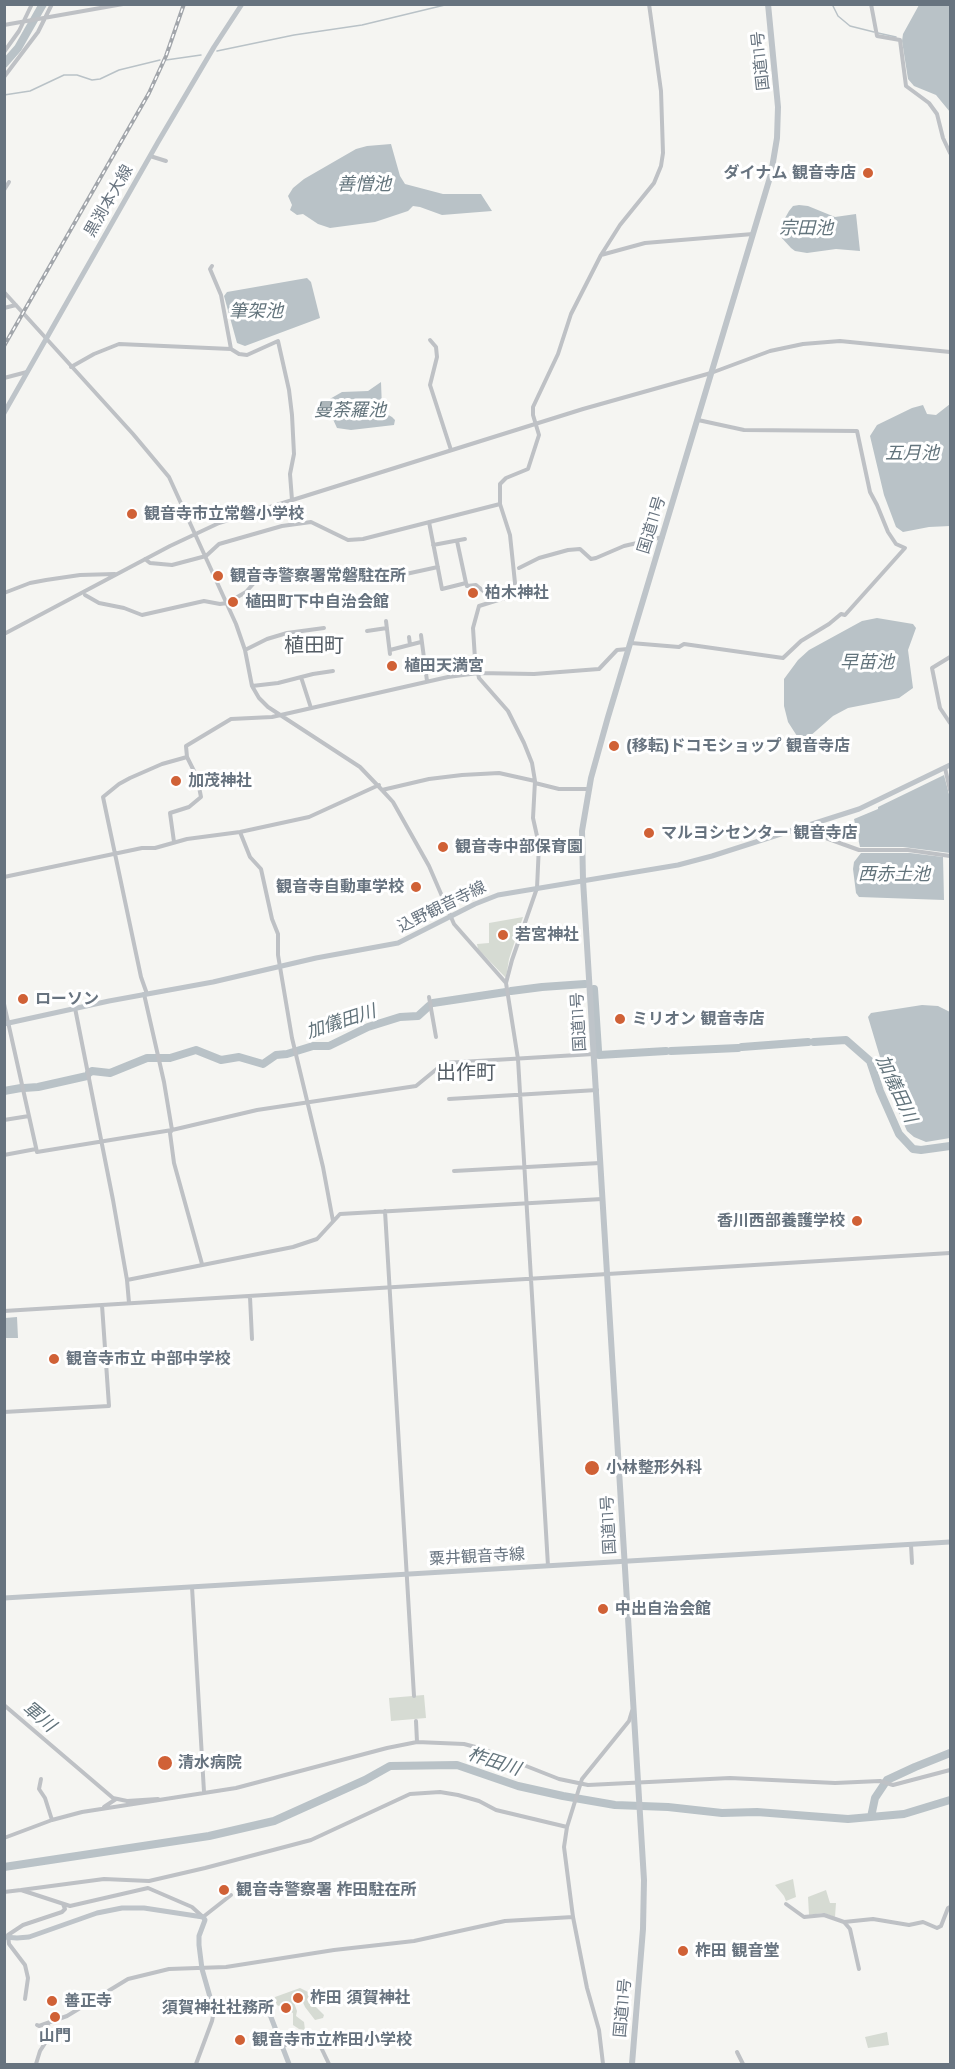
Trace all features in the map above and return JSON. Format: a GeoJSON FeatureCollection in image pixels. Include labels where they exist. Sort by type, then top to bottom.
{"type":"FeatureCollection","features":[{"type":"Feature","properties":{"kind":"highway","name":"国道11号"},"geometry":{"type":"LineString","coordinates":[[632,2064],[644,1905],[583,880],[582,831],[589,789],[630,646],[771,174],[778,128],[778,86],[768,4]]}},
{"type":"Feature","properties":{"kind":"main road","name":"黒渕本大線"},"geometry":{"type":"LineString","coordinates":[[4,413],[150,156],[242,4]]}},
{"type":"Feature","properties":{"kind":"main road","name":"込野観音寺線"},"geometry":{"type":"LineString","coordinates":[[7,1023],[398,943],[488,898],[678,865],[860,809],[948,766]]}},
{"type":"Feature","properties":{"kind":"main road","name":"粟井観音寺線"},"geometry":{"type":"LineString","coordinates":[[4,1598],[951,1542]]}},
{"type":"Feature","properties":{"kind":"main road"},"geometry":{"type":"LineString","coordinates":[[6,1937],[29,1937],[97,1913],[122,1908],[144,1908],[203,1917],[205,1920],[199,1936],[199,1945],[202,1969],[212,2004],[215,2006],[252,2004],[265,2006],[289,2064]]}},
{"type":"Feature","properties":{"kind":"street"},"geometry":{"type":"LineString","coordinates":[[4,52],[14,39],[33,4]]}},
{"type":"Feature","properties":{"kind":"street"},"geometry":{"type":"LineString","coordinates":[[4,77],[27,48],[52,4]]}},
{"type":"Feature","properties":{"kind":"street"},"geometry":{"type":"LineString","coordinates":[[4,25],[123,4]]}},
{"type":"Feature","properties":{"kind":"street"},"geometry":{"type":"LineString","coordinates":[[548,1566],[518,1059],[506,983],[537,888],[539,845],[533,818],[535,782],[532,763],[508,711],[482,683],[478,674],[473,640],[476,610],[479,606],[508,597],[515,583],[510,535],[500,504],[500,484],[506,478],[528,469],[539,435],[533,416],[534,407],[558,354],[573,308],[620,225],[654,183],[661,166],[663,153],[661,91],[649,4]]}},
{"type":"Feature","properties":{"kind":"street"},"geometry":{"type":"LineString","coordinates":[[871,4],[877,36],[900,40],[906,86],[928,103],[937,114],[951,153]]}},
{"type":"Feature","properties":{"kind":"street"},"geometry":{"type":"LineString","coordinates":[[150,156],[166,161]]}},
{"type":"Feature","properties":{"kind":"street"},"geometry":{"type":"LineString","coordinates":[[4,190],[9,182]]}},
{"type":"Feature","properties":{"kind":"street"},"geometry":{"type":"LineString","coordinates":[[602,255],[645,243],[754,234]]}},
{"type":"Feature","properties":{"kind":"street"},"geometry":{"type":"LineString","coordinates":[[212,266],[210,269],[220,295],[231,349]]}},
{"type":"Feature","properties":{"kind":"street"},"geometry":{"type":"LineString","coordinates":[[4,292],[164,469],[174,486],[227,603],[245,650],[252,686],[263,703],[360,767],[393,802],[437,882],[450,918],[506,983]]}},
{"type":"Feature","properties":{"kind":"street"},"geometry":{"type":"LineString","coordinates":[[4,308],[16,305]]}},
{"type":"Feature","properties":{"kind":"street"},"geometry":{"type":"LineString","coordinates":[[430,340],[436,347],[437,357],[430,384],[451,450]]}},
{"type":"Feature","properties":{"kind":"street"},"geometry":{"type":"LineString","coordinates":[[71,367],[119,344],[231,349],[238,354],[247,355],[278,341],[292,415],[294,454],[290,474],[292,524]]}},
{"type":"Feature","properties":{"kind":"street"},"geometry":{"type":"LineString","coordinates":[[4,634],[145,559],[219,523],[536,423],[711,373],[770,351],[815,342],[851,342],[951,352]]}},
{"type":"Feature","properties":{"kind":"street"},"geometry":{"type":"LineString","coordinates":[[4,378],[27,372]]}},
{"type":"Feature","properties":{"kind":"street"},"geometry":{"type":"LineString","coordinates":[[174,842],[170,813],[189,807],[201,797],[197,777],[187,758],[186,746],[225,721],[279,715],[427,681],[478,674],[534,674],[599,669],[617,650],[630,646],[679,646],[684,644],[783,658],[801,641],[841,614],[845,615],[904,548],[896,544],[888,532],[870,492],[858,431],[744,430],[698,420]]}},
{"type":"Feature","properties":{"kind":"street"},"geometry":{"type":"LineString","coordinates":[[145,559],[150,563],[172,565],[206,556],[219,544],[292,524],[315,522],[332,533],[351,540],[363,540],[500,504]]}},
{"type":"Feature","properties":{"kind":"street"},"geometry":{"type":"LineString","coordinates":[[429,522],[442,589],[466,583]]}},
{"type":"Feature","properties":{"kind":"street"},"geometry":{"type":"LineString","coordinates":[[519,568],[539,558],[561,552],[580,549],[591,559],[624,546],[663,537]]}},
{"type":"Feature","properties":{"kind":"street"},"geometry":{"type":"LineString","coordinates":[[433,545],[465,539]]}},
{"type":"Feature","properties":{"kind":"street"},"geometry":{"type":"LineString","coordinates":[[457,541],[467,586],[476,585],[494,600]]}},
{"type":"Feature","properties":{"kind":"street"},"geometry":{"type":"LineString","coordinates":[[392,577],[438,567]]}},
{"type":"Feature","properties":{"kind":"street"},"geometry":{"type":"LineString","coordinates":[[85,595],[99,603],[124,608],[142,615],[204,601],[227,603],[246,592],[253,585],[258,574],[297,570],[322,572]]}},
{"type":"Feature","properties":{"kind":"street"},"geometry":{"type":"LineString","coordinates":[[4,593],[30,583],[46,580],[100,573],[116,575]]}},
{"type":"Feature","properties":{"kind":"street"},"geometry":{"type":"LineString","coordinates":[[386,621],[390,652],[421,642]]}},
{"type":"Feature","properties":{"kind":"street"},"geometry":{"type":"LineString","coordinates":[[245,650],[267,639],[287,633],[324,627]]}},
{"type":"Feature","properties":{"kind":"street"},"geometry":{"type":"LineString","coordinates":[[367,631],[387,628]]}},
{"type":"Feature","properties":{"kind":"street"},"geometry":{"type":"LineString","coordinates":[[421,635],[427,681]]}},
{"type":"Feature","properties":{"kind":"street"},"geometry":{"type":"LineString","coordinates":[[409,637],[410,645]]}},
{"type":"Feature","properties":{"kind":"street"},"geometry":{"type":"LineString","coordinates":[[951,657],[932,668],[940,708],[951,723]]}},
{"type":"Feature","properties":{"kind":"street"},"geometry":{"type":"LineString","coordinates":[[252,686],[333,671]]}},
{"type":"Feature","properties":{"kind":"street"},"geometry":{"type":"LineString","coordinates":[[301,677],[311,708]]}},
{"type":"Feature","properties":{"kind":"street"},"geometry":{"type":"LineString","coordinates":[[187,758],[162,764],[119,784],[104,795],[103,801],[164,1082],[172,1130],[170,1133],[174,1163],[201,1264]]}},
{"type":"Feature","properties":{"kind":"street"},"geometry":{"type":"LineString","coordinates":[[948,766],[951,790]]}},
{"type":"Feature","properties":{"kind":"street"},"geometry":{"type":"LineString","coordinates":[[4,877],[142,848],[155,848],[174,842],[309,818],[380,788],[429,779],[498,773],[559,789],[589,789]]}},
{"type":"Feature","properties":{"kind":"street"},"geometry":{"type":"LineString","coordinates":[[800,828],[859,850],[908,850],[951,856]]}},
{"type":"Feature","properties":{"kind":"street"},"geometry":{"type":"LineString","coordinates":[[240,832],[250,857],[261,869],[272,919],[278,934],[280,966],[292,1038],[323,1167],[333,1221]]}},
{"type":"Feature","properties":{"kind":"street"},"geometry":{"type":"LineString","coordinates":[[429,997],[436,1037]]}},
{"type":"Feature","properties":{"kind":"street"},"geometry":{"type":"LineString","coordinates":[[4,1004],[37,1152],[172,1130],[257,1110],[416,1086],[444,1063],[595,1054]]}},
{"type":"Feature","properties":{"kind":"street"},"geometry":{"type":"LineString","coordinates":[[75,1008],[102,1142],[127,1280],[129,1304]]}},
{"type":"Feature","properties":{"kind":"street"},"geometry":{"type":"LineString","coordinates":[[449,1099],[597,1090]]}},
{"type":"Feature","properties":{"kind":"street"},"geometry":{"type":"LineString","coordinates":[[4,1120],[29,1116]]}},
{"type":"Feature","properties":{"kind":"street"},"geometry":{"type":"LineString","coordinates":[[4,1155],[36,1149]]}},
{"type":"Feature","properties":{"kind":"street"},"geometry":{"type":"LineString","coordinates":[[454,1171],[601,1162]]}},
{"type":"Feature","properties":{"kind":"street"},"geometry":{"type":"LineString","coordinates":[[127,1280],[293,1247],[317,1239],[340,1214],[603,1199]]}},
{"type":"Feature","properties":{"kind":"street"},"geometry":{"type":"LineString","coordinates":[[386,1211],[414,1696]]}},
{"type":"Feature","properties":{"kind":"street"},"geometry":{"type":"LineString","coordinates":[[4,1311],[951,1253]]}},
{"type":"Feature","properties":{"kind":"street"},"geometry":{"type":"LineString","coordinates":[[250,1296],[252,1340]]}},
{"type":"Feature","properties":{"kind":"street"},"geometry":{"type":"LineString","coordinates":[[4,1412],[109,1406],[102,1305]]}},
{"type":"Feature","properties":{"kind":"street"},"geometry":{"type":"LineString","coordinates":[[911,1545],[912,1563]]}},
{"type":"Feature","properties":{"kind":"street"},"geometry":{"type":"LineString","coordinates":[[192,1587],[204,1792]]}},
{"type":"Feature","properties":{"kind":"street"},"geometry":{"type":"LineString","coordinates":[[5,1706],[116,1799],[161,1800]]}},
{"type":"Feature","properties":{"kind":"street"},"geometry":{"type":"LineString","coordinates":[[603,2064],[599,2030],[586,1988],[564,1855],[567,1827],[581,1782],[629,1721],[634,1707]]}},
{"type":"Feature","properties":{"kind":"street"},"geometry":{"type":"LineString","coordinates":[[416,1721],[417,1742]]}},
{"type":"Feature","properties":{"kind":"street"},"geometry":{"type":"LineString","coordinates":[[4,1830],[6,1838],[52,1820],[100,1809],[266,1782],[387,1748],[417,1742],[464,1744],[483,1749],[559,1779],[588,1785],[730,1778],[835,1783],[880,1780],[892,1785],[951,1770]]}},
{"type":"Feature","properties":{"kind":"street"},"geometry":{"type":"LineString","coordinates":[[41,1779],[39,1789],[45,1798],[52,1820]]}},
{"type":"Feature","properties":{"kind":"street"},"geometry":{"type":"LineString","coordinates":[[4,1892],[104,1879],[149,1881],[311,1840],[410,1794],[440,1792],[459,1795],[479,1801],[496,1810],[567,1827]]}},
{"type":"Feature","properties":{"kind":"street"},"geometry":{"type":"LineString","coordinates":[[100,1809],[116,1799]]}},
{"type":"Feature","properties":{"kind":"street"},"geometry":{"type":"LineString","coordinates":[[148,1888],[149,1881]]}},
{"type":"Feature","properties":{"kind":"street"},"geometry":{"type":"LineString","coordinates":[[21,1890],[70,1906],[148,1888],[192,1907],[203,1917],[231,1895]]}},
{"type":"Feature","properties":{"kind":"street"},"geometry":{"type":"LineString","coordinates":[[25,1999],[29,1985],[25,1965],[13,1951],[6,1937],[23,1925],[62,1912],[65,1909],[63,1904]]}},
{"type":"Feature","properties":{"kind":"street"},"geometry":{"type":"LineString","coordinates":[[786,1904],[804,1917],[824,1915],[844,1922],[873,1919],[904,1925],[928,1922],[939,1928],[948,1908],[951,1907]]}},
{"type":"Feature","properties":{"kind":"street"},"geometry":{"type":"LineString","coordinates":[[37,2025],[67,2016],[128,1979],[169,1969],[202,1969],[414,1941],[505,1922],[573,1917]]}},
{"type":"Feature","properties":{"kind":"street"},"geometry":{"type":"LineString","coordinates":[[844,1922],[850,1929],[859,1970]]}},
{"type":"Feature","properties":{"kind":"street"},"geometry":{"type":"LineString","coordinates":[[196,2064],[212,2021],[215,2006]]}},
{"type":"Feature","properties":{"kind":"street"},"geometry":{"type":"LineString","coordinates":[[36,2064],[40,2051],[49,2037],[48,2023]]}},
{"type":"Feature","properties":{"kind":"street"},"geometry":{"type":"LineString","coordinates":[[281,2046],[316,2037],[329,2064]]}},
{"type":"Feature","properties":{"kind":"street"},"geometry":{"type":"LineString","coordinates":[[736,2052],[743,2064]]}},
{"type":"Feature","properties":{"kind":"shaded area"},"geometry":{"type":"Polygon","coordinates":[[[523,917],[509,959],[506,978],[478,949],[477,944],[489,943],[489,923],[523,917]]]}},
{"type":"Feature","properties":{"kind":"shaded area"},"geometry":{"type":"Polygon","coordinates":[[[424,1695],[426,1718],[391,1721],[389,1698],[424,1695]]]}},
{"type":"Feature","properties":{"kind":"shaded area"},"geometry":{"type":"Polygon","coordinates":[[[793,1879],[796,1897],[786,1901],[775,1885],[793,1879]]]}},
{"type":"Feature","properties":{"kind":"shaded area"},"geometry":{"type":"Polygon","coordinates":[[[826,1890],[830,1903],[836,1903],[835,1917],[823,1913],[809,1915],[808,1897],[826,1890]]]}},
{"type":"Feature","properties":{"kind":"shaded area"},"geometry":{"type":"Polygon","coordinates":[[[300,1988],[308,1992],[311,2002],[324,2015],[323,2018],[315,2020],[302,2000],[294,1996],[296,2016],[304,2022],[305,2030],[293,2025],[293,2013],[273,2003],[275,1997],[300,1988]]]}},
{"type":"Feature","properties":{"kind":"shaded area"},"geometry":{"type":"Polygon","coordinates":[[[887,2032],[889,2045],[868,2048],[865,2037],[887,2032]]]}},
{"type":"Feature","properties":{"kind":"water"},"geometry":{"type":"Polygon","coordinates":[[[919,5],[950,5],[950,112],[936,95],[914,86],[908,79],[903,34],[919,5]]]}},
{"type":"Feature","properties":{"kind":"water","name":"善憎池"},"geometry":{"type":"Polygon","coordinates":[[[391,144],[400,176],[405,184],[443,194],[481,194],[492,211],[442,215],[413,206],[408,211],[375,222],[330,228],[290,210],[292,205],[288,196],[293,188],[304,179],[356,149],[391,144]]]}},
{"type":"Feature","properties":{"kind":"water","name":"宗田池"},"geometry":{"type":"Polygon","coordinates":[[[793,206],[808,206],[835,217],[856,214],[860,251],[836,249],[807,253],[791,248],[780,236],[780,227],[793,206]]]}},
{"type":"Feature","properties":{"kind":"water","name":"筆架池"},"geometry":{"type":"Polygon","coordinates":[[[307,278],[311,282],[320,318],[245,346],[237,343],[224,296],[227,292],[307,278]]]}},
{"type":"Feature","properties":{"kind":"water","name":"曼荼羅池"},"geometry":{"type":"Polygon","coordinates":[[[381,382],[383,412],[395,420],[394,425],[351,430],[337,428],[326,404],[328,400],[342,392],[368,391],[381,382]]]}},
{"type":"Feature","properties":{"kind":"water","name":"五月池"},"geometry":{"type":"Polygon","coordinates":[[[950,404],[950,526],[903,532],[896,527],[884,495],[870,436],[877,425],[912,408],[923,405],[927,414],[936,415],[950,404]]]}},
{"type":"Feature","properties":{"kind":"water","name":"早苗池"},"geometry":{"type":"Polygon","coordinates":[[[877,618],[913,624],[916,628],[908,650],[913,688],[899,698],[848,708],[833,716],[809,737],[802,740],[788,722],[784,706],[784,679],[798,660],[809,650],[862,621],[877,618]]]}},
{"type":"Feature","properties":{"kind":"water"},"geometry":{"type":"Polygon","coordinates":[[[944,775],[950,798],[950,853],[903,847],[860,847],[854,819],[944,775]]]}},
{"type":"Feature","properties":{"kind":"water","name":"西赤土池"},"geometry":{"type":"Polygon","coordinates":[[[861,853],[910,853],[943,857],[944,900],[859,897],[856,893],[853,869],[854,862],[861,853]]]}},
{"type":"Feature","properties":{"kind":"water"},"geometry":{"type":"Polygon","coordinates":[[[922,1005],[938,1006],[950,1012],[950,1138],[926,1142],[907,1131],[892,1097],[868,1017],[871,1013],[922,1005]]]}},
{"type":"Feature","properties":{"kind":"water"},"geometry":{"type":"Polygon","coordinates":[[[17,1317],[18,1338],[5,1338],[5,1318],[17,1317]]]}},
{"type":"Feature","properties":{"kind":"waterway"},"geometry":{"type":"LineString","coordinates":[[4,64],[18,48],[43,4]]}},
{"type":"Feature","properties":{"kind":"waterway"},"geometry":{"type":"LineString","coordinates":[[217,51],[294,35],[362,25],[449,4]]}},
{"type":"Feature","properties":{"kind":"waterway"},"geometry":{"type":"LineString","coordinates":[[832,4],[838,16],[850,26],[874,32]]}},
{"type":"Feature","properties":{"kind":"waterway"},"geometry":{"type":"LineString","coordinates":[[878,33],[896,37]]}},
{"type":"Feature","properties":{"kind":"waterway"},"geometry":{"type":"LineString","coordinates":[[166,60],[201,55]]}},
{"type":"Feature","properties":{"kind":"waterway"},"geometry":{"type":"LineString","coordinates":[[4,95],[30,91],[64,75],[77,75],[92,80],[100,79],[119,70],[160,60]]}},
{"type":"Feature","properties":{"kind":"waterway","name":"加儀田川"},"geometry":{"type":"LineString","coordinates":[[511,991],[585,984]]}},
{"type":"Feature","properties":{"kind":"waterway","name":"加儀田川"},"geometry":{"type":"LineString","coordinates":[[594,989],[598,1050]]}},
{"type":"Feature","properties":{"kind":"waterway","name":"加儀田川"},"geometry":{"type":"LineString","coordinates":[[433,1003],[506,992]]}},
{"type":"Feature","properties":{"kind":"waterway","name":"加儀田川"},"geometry":{"type":"LineString","coordinates":[[89,1073],[92,1071],[110,1073],[147,1058],[170,1058],[196,1050],[221,1060],[239,1057],[263,1064],[276,1055],[313,1046],[329,1046],[368,1027],[400,1017],[418,1016],[429,1006]]}},
{"type":"Feature","properties":{"kind":"waterway","name":"加儀田川"},"geometry":{"type":"LineString","coordinates":[[814,1042],[846,1040],[870,1061],[899,1134],[913,1149],[950,1146]]}},
{"type":"Feature","properties":{"kind":"waterway","name":"加儀田川"},"geometry":{"type":"LineString","coordinates":[[742,1047],[808,1042]]}},
{"type":"Feature","properties":{"kind":"waterway","name":"加儀田川"},"geometry":{"type":"LineString","coordinates":[[671,1051],[738,1048]]}},
{"type":"Feature","properties":{"kind":"waterway","name":"加儀田川"},"geometry":{"type":"LineString","coordinates":[[599,1055],[666,1051]]}},
{"type":"Feature","properties":{"kind":"waterway","name":"加儀田川"},"geometry":{"type":"LineString","coordinates":[[24,1088],[87,1076]]}},
{"type":"Feature","properties":{"kind":"waterway","name":"加儀田川"},"geometry":{"type":"LineString","coordinates":[[4,1091],[21,1088]]}},
{"type":"Feature","properties":{"kind":"waterway"},"geometry":{"type":"LineString","coordinates":[[871,1817],[875,1798],[887,1780],[950,1753]]}},
{"type":"Feature","properties":{"kind":"waterway","name":"柞田川"},"geometry":{"type":"LineString","coordinates":[[4,1867],[209,1836],[274,1821],[365,1780],[390,1766],[457,1765],[518,1786],[563,1796],[615,1805],[668,1807],[722,1813],[757,1812],[848,1819],[904,1814],[950,1800]]}},
{"type":"Feature","properties":{"kind":"railway"},"geometry":{"type":"LineString","coordinates":[[4,346],[149,93],[166,56],[184,4]]}},
{"type":"Feature","properties":{"kind":"place","name":"ダイナム 観音寺店"},"geometry":{"type":"Point","coordinates":[868,173]}},
{"type":"Feature","properties":{"kind":"place","name":"観音寺市立常磐小学校"},"geometry":{"type":"Point","coordinates":[132,514]}},
{"type":"Feature","properties":{"kind":"place","name":"観音寺警察署常磐駐在所"},"geometry":{"type":"Point","coordinates":[218,576]}},
{"type":"Feature","properties":{"kind":"place","name":"柏木神社"},"geometry":{"type":"Point","coordinates":[473,593]}},
{"type":"Feature","properties":{"kind":"place","name":"植田町下中自治会館"},"geometry":{"type":"Point","coordinates":[233,602]}},
{"type":"Feature","properties":{"kind":"place","name":"植田天満宮"},"geometry":{"type":"Point","coordinates":[392,666]}},
{"type":"Feature","properties":{"kind":"place","name":"(移転)ドコモショップ 観音寺店"},"geometry":{"type":"Point","coordinates":[614,746]}},
{"type":"Feature","properties":{"kind":"place","name":"加茂神社"},"geometry":{"type":"Point","coordinates":[176,781]}},
{"type":"Feature","properties":{"kind":"place","name":"マルヨシセンター 観音寺店"},"geometry":{"type":"Point","coordinates":[649,833]}},
{"type":"Feature","properties":{"kind":"place","name":"観音寺中部保育園"},"geometry":{"type":"Point","coordinates":[443,847]}},
{"type":"Feature","properties":{"kind":"place","name":"観音寺自動車学校"},"geometry":{"type":"Point","coordinates":[416,887]}},
{"type":"Feature","properties":{"kind":"place","name":"若宮神社"},"geometry":{"type":"Point","coordinates":[503,935]}},
{"type":"Feature","properties":{"kind":"place","name":"ローソン"},"geometry":{"type":"Point","coordinates":[23,999]}},
{"type":"Feature","properties":{"kind":"place","name":"ミリオン 観音寺店"},"geometry":{"type":"Point","coordinates":[620,1019]}},
{"type":"Feature","properties":{"kind":"place","name":"香川西部養護学校"},"geometry":{"type":"Point","coordinates":[857,1221]}},
{"type":"Feature","properties":{"kind":"place","name":"観音寺市立 中部中学校"},"geometry":{"type":"Point","coordinates":[54,1359]}},
{"type":"Feature","properties":{"kind":"place","name":"小林整形外科"},"geometry":{"type":"Point","coordinates":[592,1468]}},
{"type":"Feature","properties":{"kind":"place","name":"中出自治会館"},"geometry":{"type":"Point","coordinates":[603,1609]}},
{"type":"Feature","properties":{"kind":"place","name":"清水病院"},"geometry":{"type":"Point","coordinates":[165,1763]}},
{"type":"Feature","properties":{"kind":"place","name":"観音寺警察署 柞田駐在所"},"geometry":{"type":"Point","coordinates":[224,1890]}},
{"type":"Feature","properties":{"kind":"place","name":"柞田 観音堂"},"geometry":{"type":"Point","coordinates":[683,1951]}},
{"type":"Feature","properties":{"kind":"place","name":"柞田 須賀神社"},"geometry":{"type":"Point","coordinates":[298,1998]}},
{"type":"Feature","properties":{"kind":"place","name":"善正寺"},"geometry":{"type":"Point","coordinates":[52,2001]}},
{"type":"Feature","properties":{"kind":"place","name":"須賀神社社務所"},"geometry":{"type":"Point","coordinates":[286,2008]}},
{"type":"Feature","properties":{"kind":"place","name":"山門"},"geometry":{"type":"Point","coordinates":[55,2017]}},
{"type":"Feature","properties":{"kind":"place","name":"観音寺市立柞田小学校"},"geometry":{"type":"Point","coordinates":[240,2040]}},
{"type":"Feature","properties":{"kind":"district","name":"植田町"},"geometry":{"type":"Point","coordinates":[314,646]}},
{"type":"Feature","properties":{"kind":"district","name":"出作町"},"geometry":{"type":"Point","coordinates":[466,1073]}},
{"type":"Feature","properties":{"kind":"water label","name":"軍川"},"geometry":{"type":"Point","coordinates":[39,1717]}}]}
